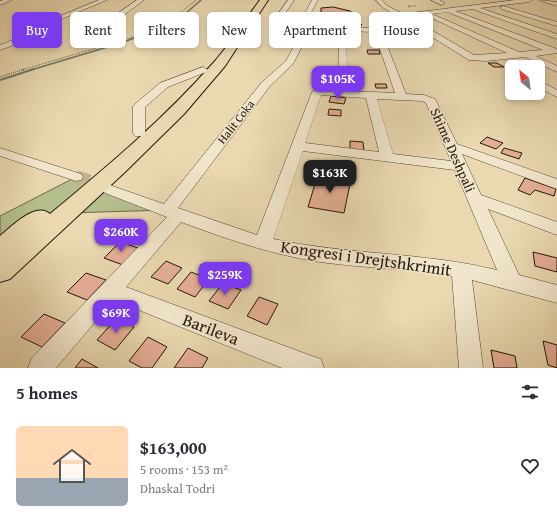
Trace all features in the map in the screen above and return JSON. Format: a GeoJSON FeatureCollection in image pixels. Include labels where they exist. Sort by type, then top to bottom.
{"type":"FeatureCollection","features":[{"type":"Feature","properties":{"kind":"highway"},"geometry":{"type":"LineString","coordinates":[[0,250],[80,186],[139,133],[203,70],[257,0]]}},
{"type":"Feature","properties":{"kind":"highway"},"geometry":{"type":"LineString","coordinates":[[0,271],[118,168],[178,110],[220,63],[264,0]]}},
{"type":"Feature","properties":{"kind":"street"},"geometry":{"type":"LineString","coordinates":[[0,3],[9,0]]}},
{"type":"Feature","properties":{"kind":"street"},"geometry":{"type":"LineString","coordinates":[[0,48],[31,36],[34,29],[38,27],[104,0]]}},
{"type":"Feature","properties":{"kind":"street"},"geometry":{"type":"LineString","coordinates":[[124,12],[140,0]]}},
{"type":"Feature","properties":{"kind":"street"},"geometry":{"type":"LineString","coordinates":[[379,0],[384,6],[395,12]]}},
{"type":"Feature","properties":{"kind":"street"},"geometry":{"type":"LineString","coordinates":[[543,0],[557,4]]}},
{"type":"Feature","properties":{"kind":"street"},"geometry":{"type":"LineString","coordinates":[[431,2],[449,2]]}},
{"type":"Feature","properties":{"kind":"street"},"geometry":{"type":"LineString","coordinates":[[433,12],[515,2],[529,3]]}},
{"type":"Feature","properties":{"kind":"street"},"geometry":{"type":"LineString","coordinates":[[291,3],[279,17],[306,17],[311,3]]}},
{"type":"Feature","properties":{"kind":"street"},"geometry":{"type":"LineString","coordinates":[[494,5],[557,24]]}},
{"type":"Feature","properties":{"kind":"street"},"geometry":{"type":"LineString","coordinates":[[474,8],[557,36]]}},
{"type":"Feature","properties":{"kind":"street"},"geometry":{"type":"LineString","coordinates":[[449,11],[555,52]]}},
{"type":"Feature","properties":{"kind":"street"},"geometry":{"type":"LineString","coordinates":[[433,16],[557,69]]}},
{"type":"Feature","properties":{"kind":"street"},"geometry":{"type":"LineString","coordinates":[[343,93],[342,29],[369,30]]}},
{"type":"Feature","properties":{"kind":"street"},"geometry":{"type":"LineString","coordinates":[[433,35],[469,57],[475,58],[555,52]]}},
{"type":"Feature","properties":{"kind":"street","name":"Halit Coka"},"geometry":{"type":"LineString","coordinates":[[40,368],[111,290],[173,212],[266,84],[290,62],[297,48]]}},
{"type":"Feature","properties":{"kind":"street"},"geometry":{"type":"LineString","coordinates":[[383,48],[402,97]]}},
{"type":"Feature","properties":{"kind":"street"},"geometry":{"type":"LineString","coordinates":[[494,57],[505,63]]}},
{"type":"Feature","properties":{"kind":"street"},"geometry":{"type":"LineString","coordinates":[[139,133],[139,106],[164,85],[203,70]]}},
{"type":"Feature","properties":{"kind":"street"},"geometry":{"type":"LineString","coordinates":[[545,87],[557,94]]}},
{"type":"Feature","properties":{"kind":"street","name":"Shime Deshpali"},"geometry":{"type":"LineString","coordinates":[[298,146],[317,92],[424,98],[431,101],[512,281]]}},
{"type":"Feature","properties":{"kind":"street"},"geometry":{"type":"LineString","coordinates":[[371,95],[387,157]]}},
{"type":"Feature","properties":{"kind":"street"},"geometry":{"type":"LineString","coordinates":[[263,243],[298,146],[459,166]]}},
{"type":"Feature","properties":{"kind":"street"},"geometry":{"type":"LineString","coordinates":[[451,146],[557,184]]}},
{"type":"Feature","properties":{"kind":"street"},"geometry":{"type":"LineString","coordinates":[[0,152],[76,177]]}},
{"type":"Feature","properties":{"kind":"street","name":"Kongresi i Drejtshkrimit"},"geometry":{"type":"LineString","coordinates":[[110,190],[210,226],[263,243],[341,257],[462,270],[512,281],[557,294]]}},
{"type":"Feature","properties":{"kind":"street"},"geometry":{"type":"LineString","coordinates":[[475,198],[557,229]]}},
{"type":"Feature","properties":{"kind":"street"},"geometry":{"type":"LineString","coordinates":[[462,270],[471,368]]}},
{"type":"Feature","properties":{"kind":"street","name":"Barileva"},"geometry":{"type":"LineString","coordinates":[[111,290],[312,368]]}},
{"type":"Feature","properties":{"kind":"path"},"geometry":{"type":"LineString","coordinates":[[0,77],[130,38],[170,21],[196,0]]}},
{"type":"Feature","properties":{"kind":"green space"},"geometry":{"type":"Polygon","coordinates":[[[76,177],[168,210],[68,213],[0,271],[0,216],[76,177]]]}},
{"type":"Feature","properties":{"kind":"building"},"geometry":{"type":"Polygon","coordinates":[[[333,7],[351,12],[321,12],[321,8],[333,7]]]}},
{"type":"Feature","properties":{"kind":"building"},"geometry":{"type":"Polygon","coordinates":[[[367,50],[379,50],[380,54],[368,54],[367,50]]]}},
{"type":"Feature","properties":{"kind":"building"},"geometry":{"type":"Polygon","coordinates":[[[488,63],[497,63],[504,67],[494,67],[488,63]]]}},
{"type":"Feature","properties":{"kind":"building"},"geometry":{"type":"Polygon","coordinates":[[[375,84],[386,84],[387,88],[376,88],[375,84]]]}},
{"type":"Feature","properties":{"kind":"building"},"geometry":{"type":"Polygon","coordinates":[[[331,96],[346,98],[344,104],[329,102],[331,96]]]}},
{"type":"Feature","properties":{"kind":"building"},"geometry":{"type":"Polygon","coordinates":[[[329,109],[341,110],[341,116],[328,115],[329,109]]]}},
{"type":"Feature","properties":{"kind":"building"},"geometry":{"type":"Polygon","coordinates":[[[487,137],[503,143],[496,149],[480,143],[487,137]]]}},
{"type":"Feature","properties":{"kind":"building"},"geometry":{"type":"Polygon","coordinates":[[[350,141],[363,142],[364,151],[350,150],[350,141]]]}},
{"type":"Feature","properties":{"kind":"building"},"geometry":{"type":"Polygon","coordinates":[[[504,148],[522,153],[519,159],[501,153],[504,148]]]}},
{"type":"Feature","properties":{"kind":"building"},"geometry":{"type":"Polygon","coordinates":[[[318,174],[351,179],[344,213],[308,207],[318,174]]]}},
{"type":"Feature","properties":{"kind":"building"},"geometry":{"type":"Polygon","coordinates":[[[525,178],[556,189],[554,196],[535,190],[530,195],[518,190],[525,178]]]}},
{"type":"Feature","properties":{"kind":"building"},"geometry":{"type":"Polygon","coordinates":[[[120,242],[138,248],[123,265],[104,258],[120,242]]]}},
{"type":"Feature","properties":{"kind":"building"},"geometry":{"type":"Polygon","coordinates":[[[533,252],[557,258],[557,272],[535,266],[533,252]]]}},
{"type":"Feature","properties":{"kind":"building"},"geometry":{"type":"Polygon","coordinates":[[[166,261],[182,268],[168,284],[151,277],[166,261]]]}},
{"type":"Feature","properties":{"kind":"building"},"geometry":{"type":"Polygon","coordinates":[[[191,272],[209,279],[195,297],[177,289],[191,272]]]}},
{"type":"Feature","properties":{"kind":"building"},"geometry":{"type":"Polygon","coordinates":[[[86,273],[106,280],[87,300],[67,292],[86,273]]]}},
{"type":"Feature","properties":{"kind":"building"},"geometry":{"type":"Polygon","coordinates":[[[223,283],[241,290],[228,309],[209,301],[223,283]]]}},
{"type":"Feature","properties":{"kind":"building"},"geometry":{"type":"Polygon","coordinates":[[[259,297],[278,304],[267,325],[247,316],[259,297]]]}},
{"type":"Feature","properties":{"kind":"building"},"geometry":{"type":"Polygon","coordinates":[[[44,314],[65,323],[42,347],[21,337],[44,314]]]}},
{"type":"Feature","properties":{"kind":"building"},"geometry":{"type":"Polygon","coordinates":[[[117,318],[134,327],[115,350],[97,340],[117,318]]]}},
{"type":"Feature","properties":{"kind":"building"},"geometry":{"type":"Polygon","coordinates":[[[148,337],[167,347],[152,368],[142,368],[129,361],[148,337]]]}},
{"type":"Feature","properties":{"kind":"building"},"geometry":{"type":"Polygon","coordinates":[[[543,341],[557,345],[557,368],[548,365],[543,341]]]}},
{"type":"Feature","properties":{"kind":"building"},"geometry":{"type":"Polygon","coordinates":[[[188,348],[208,358],[202,368],[174,368],[188,348]]]}},
{"type":"Feature","properties":{"kind":"building"},"geometry":{"type":"Polygon","coordinates":[[[491,350],[515,356],[517,368],[494,368],[491,350]]]}},
{"type":"Feature","properties":{"kind":"building"},"geometry":{"type":"Polygon","coordinates":[[[82,359],[98,368],[75,368],[82,359]]]}},
{"type":"Feature","properties":{"kind":"waterway"},"geometry":{"type":"LineString","coordinates":[[31,70],[124,42],[177,21],[201,0]]}},
{"type":"Feature","properties":{"kind":"waterway"},"geometry":{"type":"LineString","coordinates":[[0,80],[34,69]]}},
{"type":"Feature","properties":{"kind":"tunnel"},"geometry":{"type":"LineString","coordinates":[[76,177],[96,184]]}},
{"type":"Feature","properties":{"kind":"tunnel"},"geometry":{"type":"LineString","coordinates":[[93,183],[107,188]]}}]}
